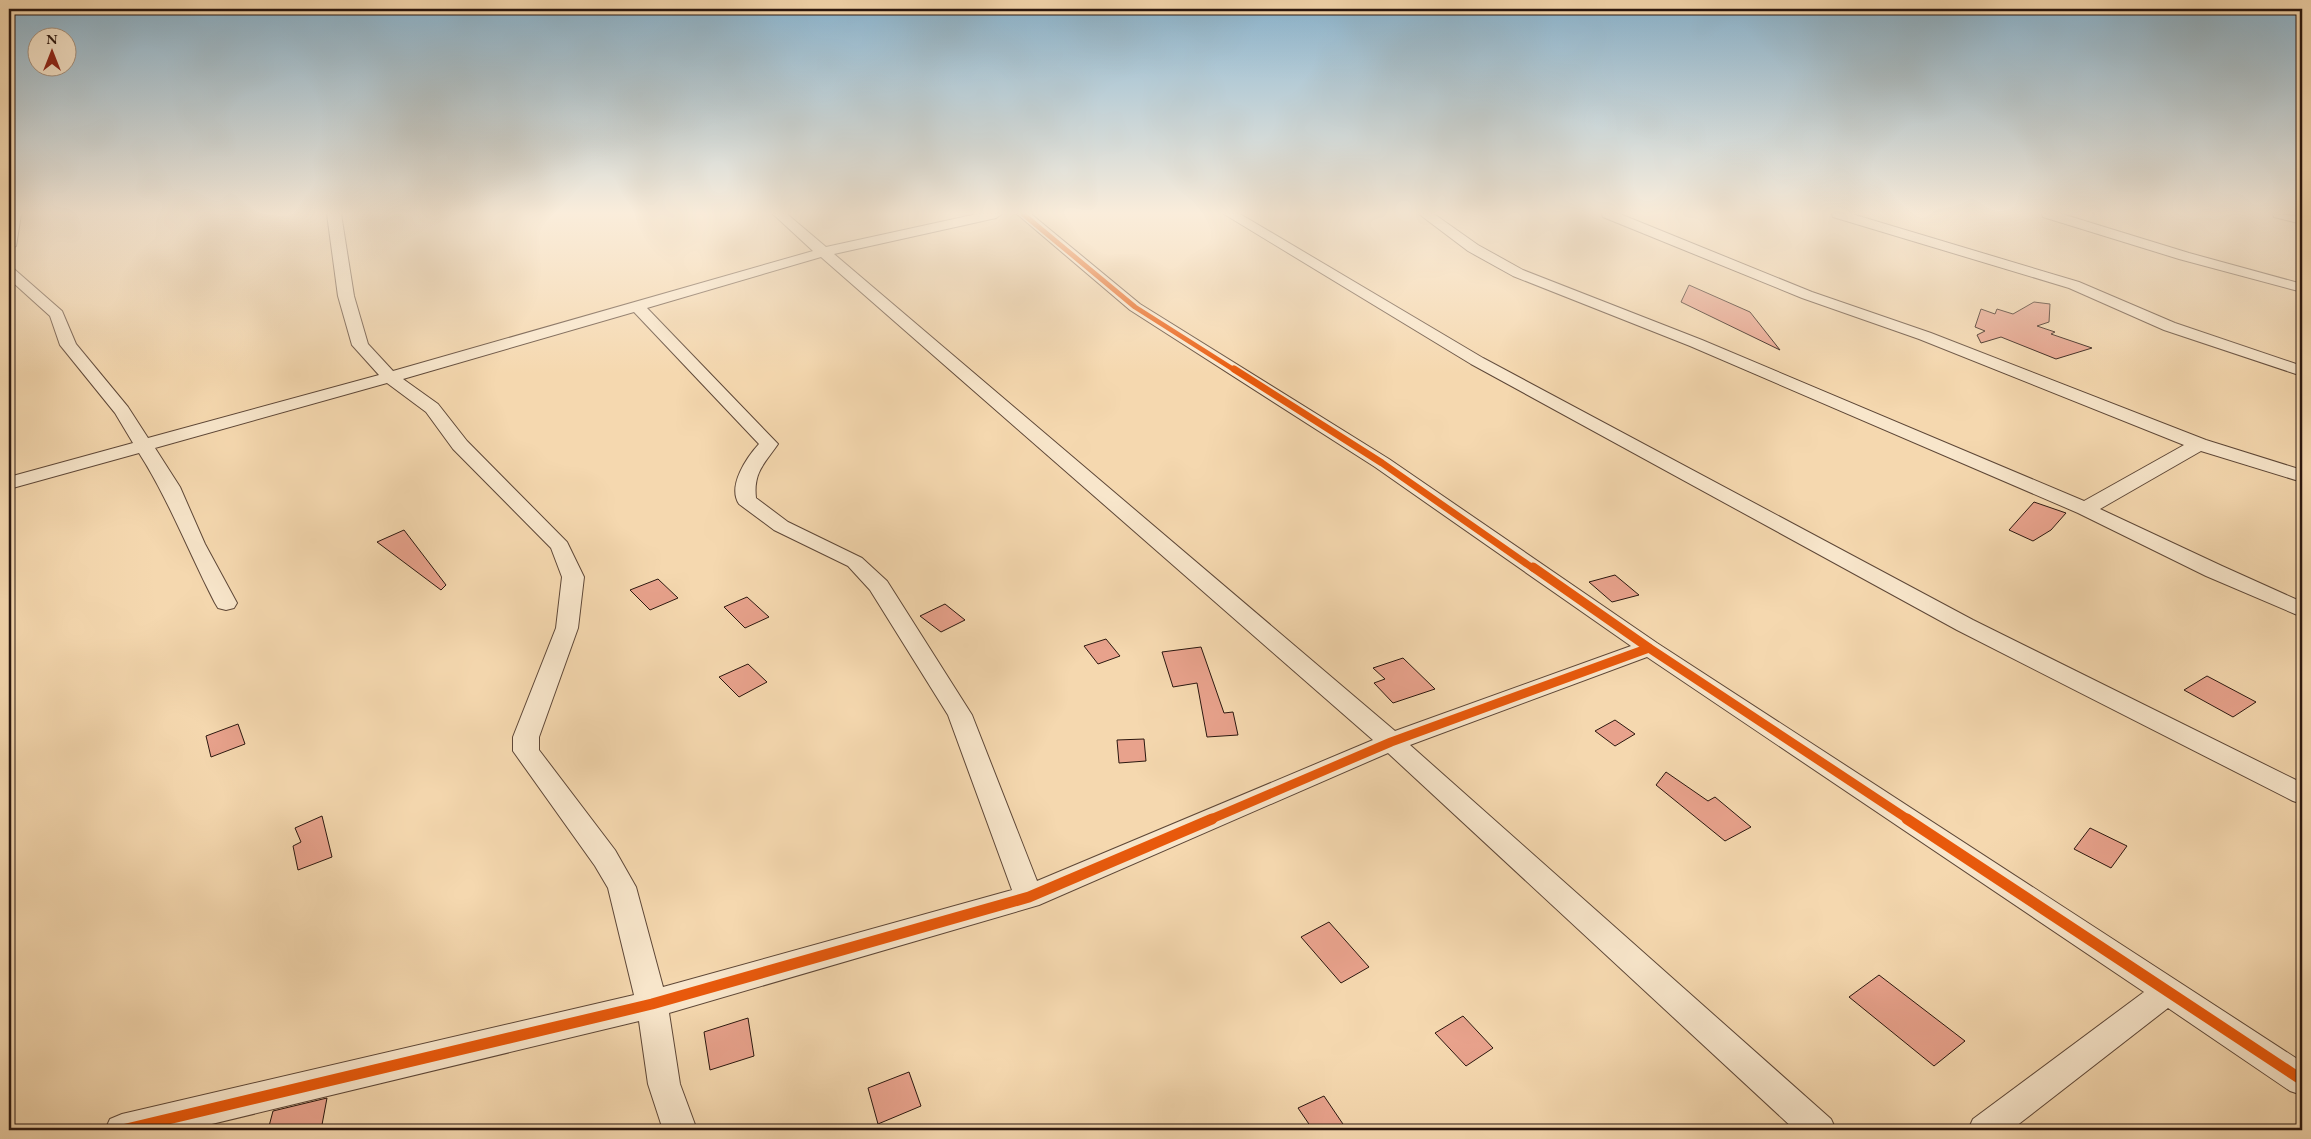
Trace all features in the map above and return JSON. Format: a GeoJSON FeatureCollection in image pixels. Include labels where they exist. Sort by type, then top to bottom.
{"type":"FeatureCollection","features":[{"type":"Feature","properties":{"kind":"street"},"geometry":{"type":"LineString","coordinates":[[342,267],[346,296],[360,345],[390,377],[432,408],[460,445],[560,546],[573,577],[567,628],[526,738],[526,751],[605,858],[622,887],[652,1004],[664,1084],[680,1130]]}},
{"type":"Feature","properties":{"kind":"street"},"geometry":{"type":"LineString","coordinates":[[9,483],[390,377],[772,267]]}},
{"type":"Feature","properties":{"kind":"street"},"geometry":{"type":"LineString","coordinates":[[842,267],[1391,742],[1819,1130]]}},
{"type":"Feature","properties":{"kind":"street"},"geometry":{"type":"LineString","coordinates":[[1087,267],[1135,307],[1382,463],[1649,648],[2302,1080]]}},
{"type":"Feature","properties":{"kind":"street"},"geometry":{"type":"LineString","coordinates":[[1320,267],[1478,361],[1965,625],[2302,794]]}},
{"type":"Feature","properties":{"kind":"street"},"geometry":{"type":"LineString","coordinates":[[1507,267],[1696,343],[2085,510],[2302,610]]}},
{"type":"Feature","properties":{"kind":"street"},"geometry":{"type":"LineString","coordinates":[[1741,267],[1807,295],[1925,336],[2199,444],[2302,476]]}},
{"type":"Feature","properties":{"kind":"street"},"geometry":{"type":"LineString","coordinates":[[2015,267],[2100,294],[2148,318],[2218,345],[2302,371]]}},
{"type":"Feature","properties":{"kind":"street"},"geometry":{"type":"LineString","coordinates":[[2225,267],[2302,288]]}},
{"type":"Feature","properties":{"kind":"street"},"geometry":{"type":"LineString","coordinates":[[9,272],[57,314],[68,345],[122,411],[170,487],[195,544],[226,603]]}},
{"type":"Feature","properties":{"kind":"street"},"geometry":{"type":"LineString","coordinates":[[637,306],[770,444],[753,462],[745,489],[746,500],[781,526],[855,562],[879,586],[960,714],[1029,897]]}},
{"type":"Feature","properties":{"kind":"street"},"geometry":{"type":"LineString","coordinates":[[2085,510],[2199,444]]}},
{"type":"Feature","properties":{"kind":"street"},"geometry":{"type":"LineString","coordinates":[[122,1130],[158,1126],[652,1004],[1029,897],[1391,742],[1649,648]]}},
{"type":"Feature","properties":{"kind":"street"},"geometry":{"type":"LineString","coordinates":[[1985,1130],[2168,991]]}},
{"type":"Feature","properties":{"kind":"building"},"geometry":{"type":"Polygon","coordinates":[[[1689,285],[1750,312],[1780,350],[1681,302],[1689,285]]]}},
{"type":"Feature","properties":{"kind":"building"},"geometry":{"type":"Polygon","coordinates":[[[2034,302],[2050,304],[2049,322],[2037,326],[2055,332],[2051,334],[2092,348],[2056,359],[2001,337],[1981,343],[1977,335],[1985,331],[1975,327],[1981,309],[1995,314],[1997,309],[2013,314],[2034,302]]]}},
{"type":"Feature","properties":{"kind":"building"},"geometry":{"type":"Polygon","coordinates":[[[2034,502],[2066,513],[2051,530],[2033,541],[2009,530],[2034,502]]]}},
{"type":"Feature","properties":{"kind":"building"},"geometry":{"type":"Polygon","coordinates":[[[404,530],[446,585],[441,590],[377,542],[404,530]]]}},
{"type":"Feature","properties":{"kind":"building"},"geometry":{"type":"Polygon","coordinates":[[[1615,575],[1639,595],[1612,602],[1589,582],[1615,575]]]}},
{"type":"Feature","properties":{"kind":"building"},"geometry":{"type":"Polygon","coordinates":[[[658,579],[678,598],[650,610],[630,590],[658,579]]]}},
{"type":"Feature","properties":{"kind":"building"},"geometry":{"type":"Polygon","coordinates":[[[747,597],[769,617],[745,628],[724,607],[747,597]]]}},
{"type":"Feature","properties":{"kind":"building"},"geometry":{"type":"Polygon","coordinates":[[[945,604],[965,620],[941,632],[920,616],[945,604]]]}},
{"type":"Feature","properties":{"kind":"building"},"geometry":{"type":"Polygon","coordinates":[[[1106,639],[1120,656],[1098,664],[1084,646],[1106,639]]]}},
{"type":"Feature","properties":{"kind":"building"},"geometry":{"type":"Polygon","coordinates":[[[1201,647],[1224,713],[1233,712],[1238,735],[1207,737],[1197,683],[1173,687],[1162,652],[1201,647]]]}},
{"type":"Feature","properties":{"kind":"building"},"geometry":{"type":"Polygon","coordinates":[[[1403,658],[1435,689],[1393,703],[1374,683],[1385,679],[1373,668],[1403,658]]]}},
{"type":"Feature","properties":{"kind":"building"},"geometry":{"type":"Polygon","coordinates":[[[748,664],[767,682],[739,697],[719,677],[748,664]]]}},
{"type":"Feature","properties":{"kind":"building"},"geometry":{"type":"Polygon","coordinates":[[[2207,676],[2256,702],[2233,717],[2184,690],[2207,676]]]}},
{"type":"Feature","properties":{"kind":"building"},"geometry":{"type":"Polygon","coordinates":[[[1615,720],[1635,734],[1615,746],[1595,731],[1615,720]]]}},
{"type":"Feature","properties":{"kind":"building"},"geometry":{"type":"Polygon","coordinates":[[[238,724],[245,744],[211,757],[206,736],[238,724]]]}},
{"type":"Feature","properties":{"kind":"building"},"geometry":{"type":"Polygon","coordinates":[[[1144,739],[1146,761],[1119,763],[1117,740],[1144,739]]]}},
{"type":"Feature","properties":{"kind":"building"},"geometry":{"type":"Polygon","coordinates":[[[1666,772],[1708,801],[1715,797],[1751,827],[1725,841],[1656,785],[1666,772]]]}},
{"type":"Feature","properties":{"kind":"building"},"geometry":{"type":"Polygon","coordinates":[[[322,816],[332,857],[298,870],[293,846],[301,842],[295,828],[322,816]]]}},
{"type":"Feature","properties":{"kind":"building"},"geometry":{"type":"Polygon","coordinates":[[[2090,828],[2127,846],[2111,868],[2074,849],[2090,828]]]}},
{"type":"Feature","properties":{"kind":"building"},"geometry":{"type":"Polygon","coordinates":[[[1329,922],[1369,967],[1341,983],[1301,937],[1329,922]]]}},
{"type":"Feature","properties":{"kind":"building"},"geometry":{"type":"Polygon","coordinates":[[[1879,975],[1965,1041],[1934,1066],[1849,997],[1879,975]]]}},
{"type":"Feature","properties":{"kind":"building"},"geometry":{"type":"Polygon","coordinates":[[[1463,1016],[1493,1048],[1466,1066],[1435,1033],[1463,1016]]]}},
{"type":"Feature","properties":{"kind":"building"},"geometry":{"type":"Polygon","coordinates":[[[748,1018],[754,1056],[710,1070],[704,1032],[748,1018]]]}},
{"type":"Feature","properties":{"kind":"building"},"geometry":{"type":"Polygon","coordinates":[[[909,1072],[921,1106],[878,1124],[868,1088],[909,1072]]]}},
{"type":"Feature","properties":{"kind":"building"},"geometry":{"type":"Polygon","coordinates":[[[1324,1096],[1347,1130],[1313,1130],[1298,1108],[1324,1096]]]}},
{"type":"Feature","properties":{"kind":"building"},"geometry":{"type":"Polygon","coordinates":[[[327,1098],[321,1130],[268,1130],[273,1111],[327,1098]]]}},
{"type":"Feature","properties":{"kind":"cycle path"},"geometry":{"type":"LineString","coordinates":[[1087,267],[1135,307],[1382,463],[1649,648],[2302,1080]]}},
{"type":"Feature","properties":{"kind":"cycle path"},"geometry":{"type":"LineString","coordinates":[[122,1130],[652,1004],[1029,897],[1391,742],[1649,648]]}}]}
